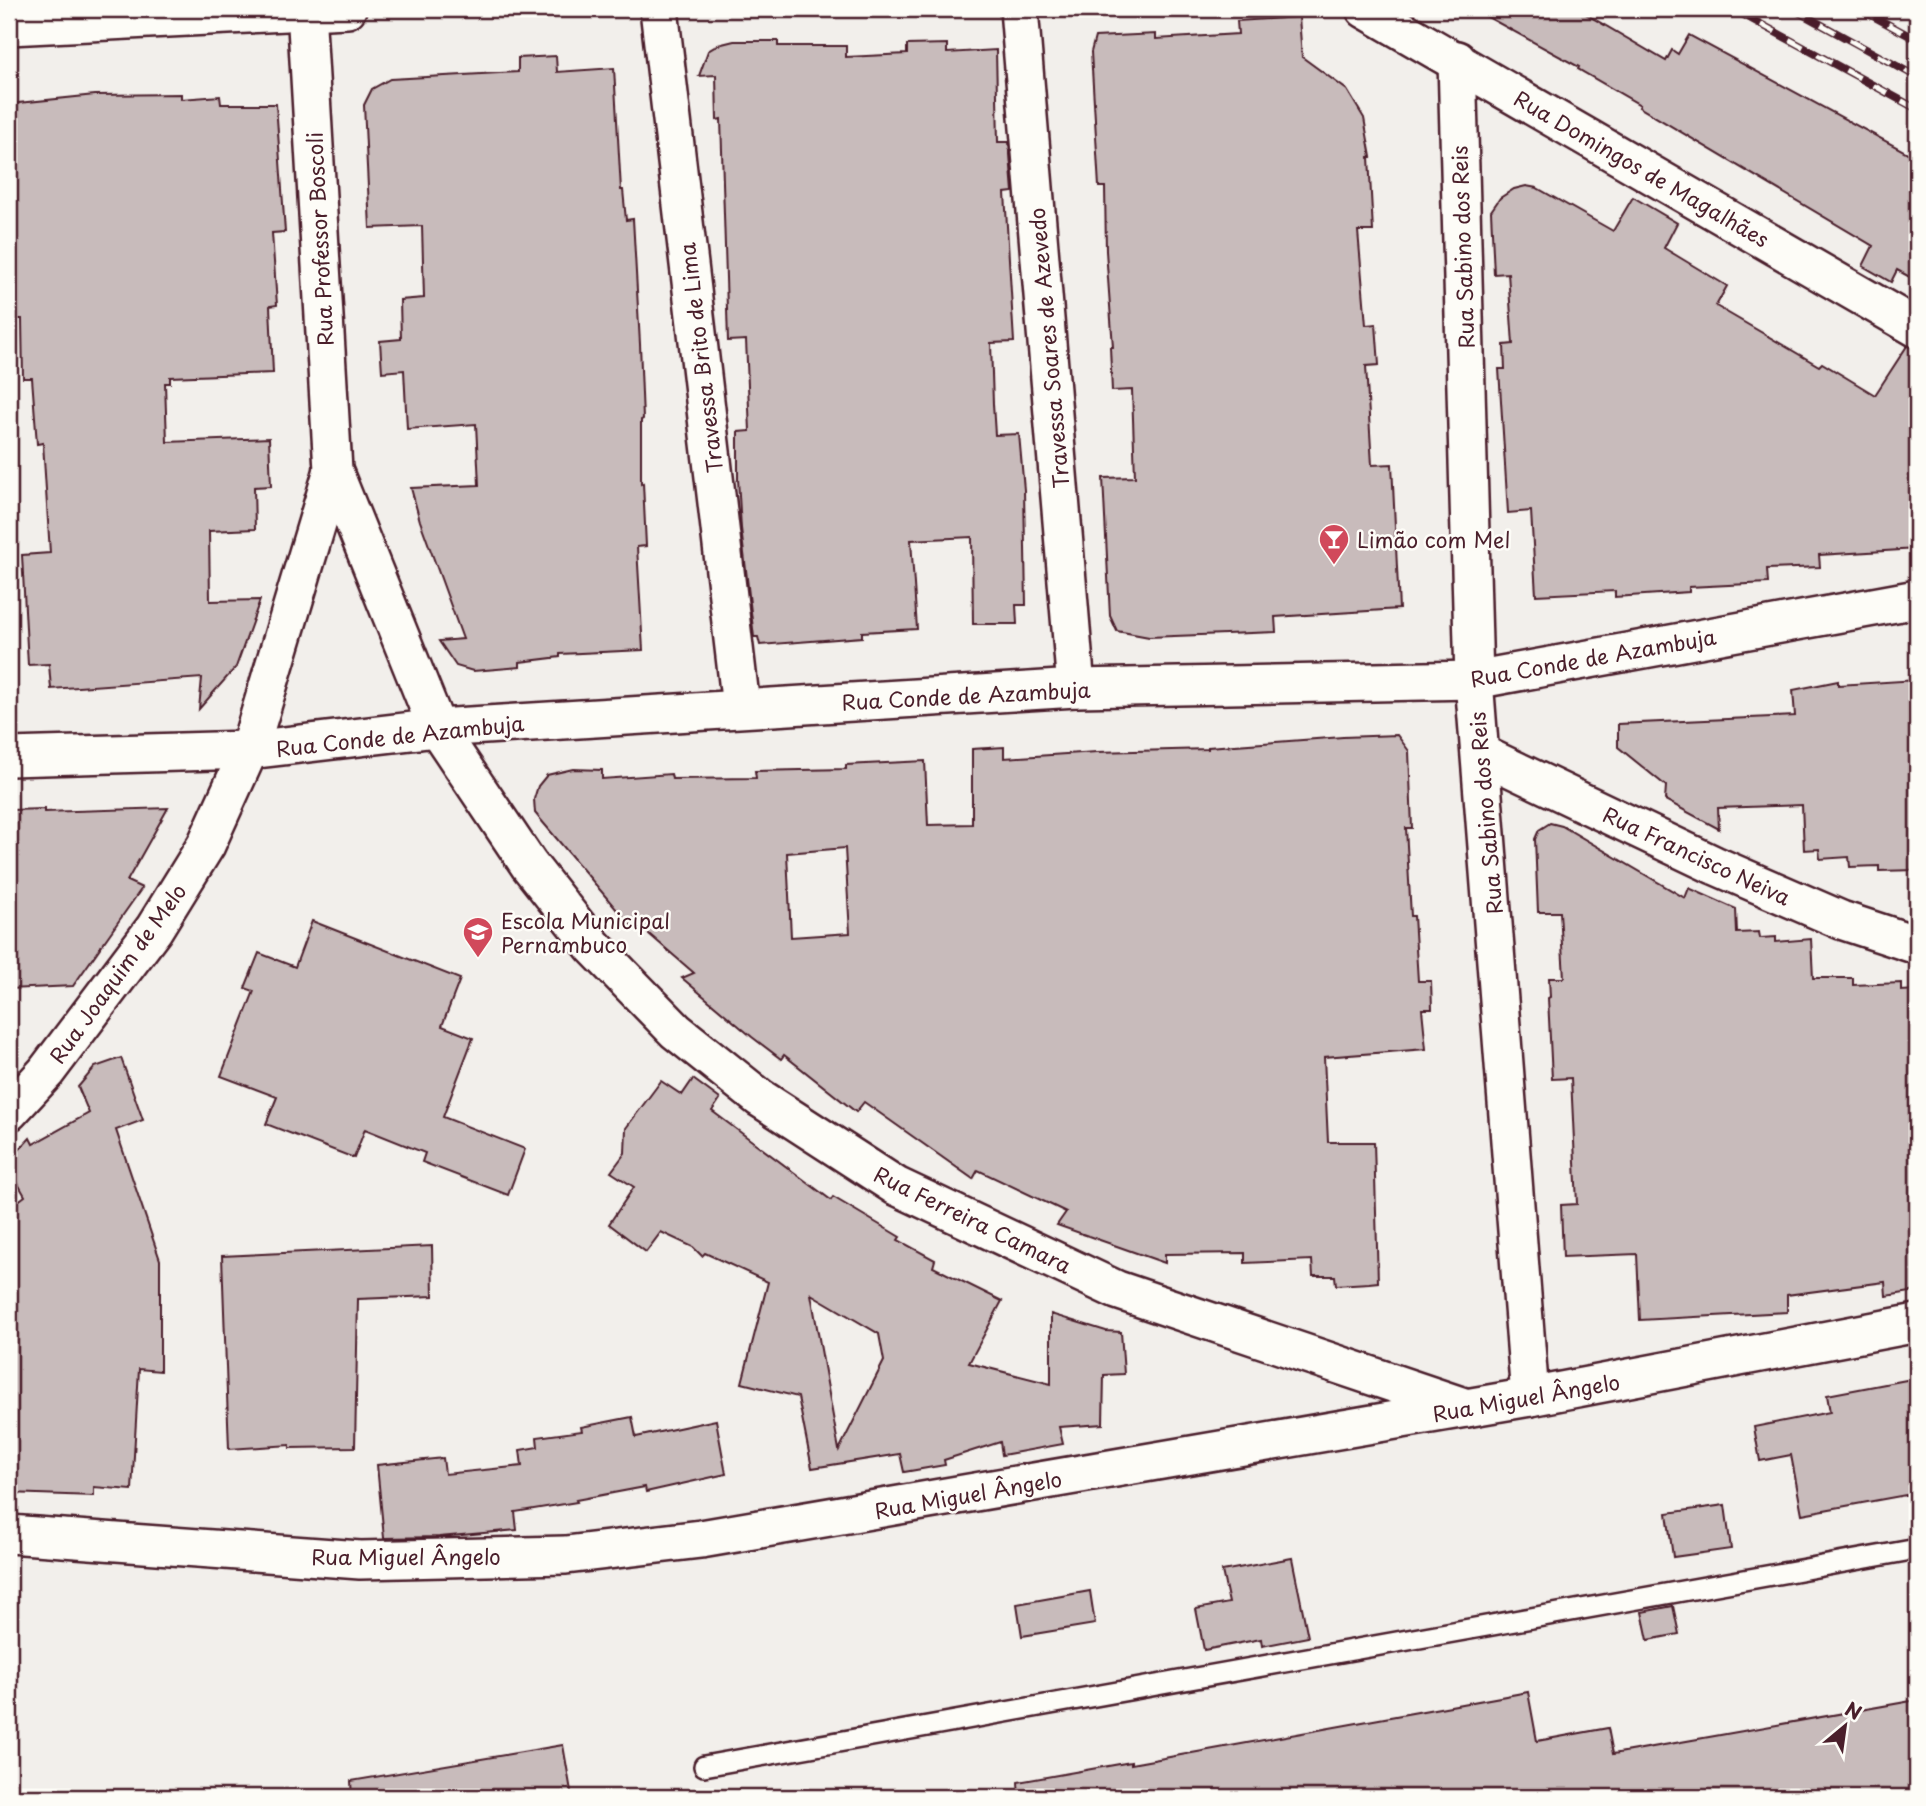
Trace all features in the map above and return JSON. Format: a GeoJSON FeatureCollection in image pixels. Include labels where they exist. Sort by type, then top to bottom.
{"type":"FeatureCollection","features":[{"type":"Feature","properties":{"kind":"street"},"geometry":{"type":"LineString","coordinates":[[9,26],[347,9]]}},
{"type":"Feature","properties":{"kind":"street","name":"Travessa Brito de Lima"},"geometry":{"type":"LineString","coordinates":[[659,9],[741,707]]}},
{"type":"Feature","properties":{"kind":"street","name":"Travessa Soares de Azevedo"},"geometry":{"type":"LineString","coordinates":[[1019,9],[1076,688]]}},
{"type":"Feature","properties":{"kind":"street","name":"Rua Domingos de Magalhães"},"geometry":{"type":"LineString","coordinates":[[1365,9],[1917,328]]}},
{"type":"Feature","properties":{"kind":"street","name":"Rua Professor Boscoli"},"geometry":{"type":"LineString","coordinates":[[306,10],[333,470],[437,728]]}},
{"type":"Feature","properties":{"kind":"street","name":"Rua Sabino dos Reis"},"geometry":{"type":"LineString","coordinates":[[1457,60],[1474,680],[1530,1397]]}},
{"type":"Feature","properties":{"kind":"street","name":"Rua Professor Boscoli"},"geometry":{"type":"LineString","coordinates":[[249,750],[333,470]]}},
{"type":"Feature","properties":{"kind":"street","name":"Rua Conde de Azambuja"},"geometry":{"type":"LineString","coordinates":[[9,757],[249,750],[437,728],[1076,688],[1474,680],[1917,599]]}},
{"type":"Feature","properties":{"kind":"street","name":"Rua Ferreira Camara"},"geometry":{"type":"LineString","coordinates":[[437,728],[529,865],[593,946],[676,1031],[760,1098],[896,1186],[1117,1290],[1467,1408]]}},
{"type":"Feature","properties":{"kind":"street","name":"Rua Joaquim de Melo"},"geometry":{"type":"LineString","coordinates":[[9,1112],[46,1072],[155,929],[206,845],[249,750]]}},
{"type":"Feature","properties":{"kind":"street","name":"Rua Francisco Neiva"},"geometry":{"type":"LineString","coordinates":[[1481,754],[1714,865],[1842,920],[1917,945]]}},
{"type":"Feature","properties":{"kind":"street","name":"Rua Miguel Ângelo"},"geometry":{"type":"LineString","coordinates":[[9,1534],[360,1560],[566,1555],[701,1539],[1467,1408],[1917,1323]]}},
{"type":"Feature","properties":{"kind":"lane"},"geometry":{"type":"LineString","coordinates":[[704,1766],[1917,1549]]}},
{"type":"Feature","properties":{"kind":"building"},"geometry":{"type":"Polygon","coordinates":[[[1473,9],[1577,9],[1666,61],[1672,50],[1678,54],[1689,35],[1917,158],[1917,281],[1897,270],[1891,282],[1863,266],[1873,246],[1639,107],[1640,105],[1578,69],[1579,67],[1473,9]]]}},
{"type":"Feature","properties":{"kind":"building"},"geometry":{"type":"Polygon","coordinates":[[[1299,17],[1302,57],[1347,90],[1364,118],[1371,157],[1373,231],[1358,231],[1366,325],[1376,324],[1379,365],[1366,366],[1372,465],[1392,464],[1399,609],[1275,617],[1276,632],[1149,637],[1117,631],[1110,616],[1103,478],[1135,477],[1132,390],[1112,391],[1110,347],[1113,347],[1106,251],[1105,187],[1099,187],[1091,52],[1095,37],[1156,34],[1156,39],[1238,34],[1237,21],[1299,17]]]}},
{"type":"Feature","properties":{"kind":"building"},"geometry":{"type":"Polygon","coordinates":[[[734,41],[778,41],[778,46],[846,46],[846,57],[907,54],[907,45],[947,44],[947,53],[996,50],[998,142],[1009,142],[1013,192],[1005,193],[1014,342],[991,343],[993,404],[995,435],[1019,434],[1024,490],[1026,605],[1016,605],[1017,624],[973,624],[972,537],[911,540],[917,629],[862,632],[862,637],[760,645],[758,637],[754,637],[738,479],[738,432],[750,431],[746,340],[728,341],[721,119],[717,120],[716,75],[699,76],[708,51],[734,41]]]}},
{"type":"Feature","properties":{"kind":"building"},"geometry":{"type":"Polygon","coordinates":[[[556,56],[557,72],[614,68],[621,190],[626,220],[633,219],[640,344],[643,419],[641,484],[643,483],[646,546],[637,547],[643,650],[560,654],[560,657],[520,662],[520,667],[473,671],[456,666],[439,641],[463,639],[420,521],[411,488],[479,485],[476,424],[407,429],[404,370],[382,372],[380,341],[401,339],[400,300],[424,298],[422,226],[370,228],[364,105],[372,89],[390,79],[518,72],[518,58],[556,56]]]}},
{"type":"Feature","properties":{"kind":"building"},"geometry":{"type":"Polygon","coordinates":[[[181,94],[181,99],[220,96],[221,104],[276,104],[285,232],[272,233],[277,305],[270,306],[273,373],[170,377],[170,383],[165,383],[167,442],[269,438],[271,486],[254,487],[255,529],[209,531],[210,601],[260,600],[236,667],[199,709],[202,678],[51,689],[49,664],[28,665],[22,555],[50,553],[43,443],[37,444],[32,378],[23,378],[22,319],[18,319],[13,247],[9,247],[9,205],[16,205],[9,104],[95,95],[181,94]]]}},
{"type":"Feature","properties":{"kind":"building"},"geometry":{"type":"Polygon","coordinates":[[[1526,186],[1537,188],[1613,231],[1633,197],[1677,223],[1664,248],[1727,286],[1716,306],[1875,395],[1907,346],[1917,349],[1917,549],[1819,555],[1820,567],[1767,569],[1768,583],[1689,587],[1689,592],[1615,597],[1615,591],[1536,595],[1531,511],[1508,513],[1499,369],[1505,369],[1504,345],[1513,344],[1508,273],[1494,274],[1491,211],[1500,198],[1514,189],[1526,186]]]}},
{"type":"Feature","properties":{"kind":"building"},"geometry":{"type":"Polygon","coordinates":[[[1917,680],[1917,870],[1879,871],[1879,866],[1850,867],[1849,857],[1820,859],[1819,849],[1804,850],[1802,805],[1718,808],[1719,829],[1665,800],[1666,786],[1618,747],[1618,724],[1795,716],[1793,690],[1838,681],[1838,685],[1917,680]]]}},
{"type":"Feature","properties":{"kind":"building"},"geometry":{"type":"Polygon","coordinates":[[[1397,735],[1409,751],[1412,828],[1406,828],[1411,916],[1414,916],[1418,981],[1431,981],[1432,1009],[1422,1009],[1426,1049],[1324,1057],[1328,1142],[1374,1142],[1378,1282],[1369,1283],[1336,1285],[1335,1276],[1313,1276],[1312,1260],[1245,1263],[1245,1253],[1165,1254],[1165,1263],[1057,1225],[1066,1212],[978,1170],[973,1179],[864,1102],[856,1112],[784,1055],[781,1059],[752,1037],[682,978],[694,973],[642,928],[633,929],[535,813],[534,799],[538,786],[547,775],[573,769],[602,770],[602,779],[671,774],[672,779],[756,778],[755,771],[846,769],[846,765],[925,761],[928,825],[972,824],[972,749],[1004,747],[1004,758],[1208,749],[1397,735]],[[845,848],[787,853],[791,937],[850,933],[845,848]]]}},
{"type":"Feature","properties":{"kind":"building"},"geometry":{"type":"Polygon","coordinates":[[[168,808],[127,881],[142,888],[73,986],[9,989],[9,810],[44,809],[44,812],[168,808]]]}},
{"type":"Feature","properties":{"kind":"building"},"geometry":{"type":"Polygon","coordinates":[[[1550,823],[1562,826],[1685,898],[1689,888],[1736,909],[1737,933],[1759,932],[1760,938],[1776,937],[1776,942],[1811,939],[1813,978],[1853,978],[1853,985],[1901,983],[1901,991],[1917,990],[1917,1291],[1886,1296],[1885,1282],[1787,1295],[1787,1312],[1640,1320],[1637,1254],[1563,1257],[1561,1205],[1577,1204],[1571,1078],[1552,1079],[1548,998],[1549,978],[1564,978],[1560,912],[1538,912],[1535,839],[1539,830],[1550,823]]]}},
{"type":"Feature","properties":{"kind":"building"},"geometry":{"type":"Polygon","coordinates":[[[312,921],[460,979],[442,1026],[473,1038],[443,1117],[525,1149],[508,1195],[422,1162],[425,1153],[365,1129],[354,1158],[266,1124],[277,1097],[221,1076],[254,991],[245,988],[259,953],[295,967],[312,921]]]}},
{"type":"Feature","properties":{"kind":"building"},"geometry":{"type":"Polygon","coordinates":[[[121,1058],[143,1120],[116,1130],[160,1260],[160,1371],[139,1369],[132,1490],[94,1487],[94,1496],[9,1493],[9,1208],[25,1196],[9,1168],[9,1161],[30,1138],[33,1144],[89,1113],[78,1087],[95,1067],[121,1058]]]}},
{"type":"Feature","properties":{"kind":"building"},"geometry":{"type":"Polygon","coordinates":[[[693,1079],[720,1099],[712,1111],[831,1200],[833,1197],[900,1237],[898,1240],[935,1260],[933,1267],[1002,1301],[969,1363],[1051,1384],[1051,1314],[1106,1331],[1121,1332],[1124,1374],[1104,1375],[1103,1424],[1059,1427],[1063,1444],[1002,1455],[1000,1442],[944,1460],[945,1465],[904,1472],[900,1454],[812,1468],[798,1397],[742,1383],[768,1282],[705,1253],[702,1256],[693,1247],[661,1232],[646,1252],[609,1224],[634,1187],[611,1172],[625,1153],[626,1128],[661,1081],[682,1095],[693,1079]],[[811,1294],[839,1450],[884,1361],[879,1334],[811,1294]]]}},
{"type":"Feature","properties":{"kind":"building"},"geometry":{"type":"Polygon","coordinates":[[[432,1246],[433,1296],[358,1299],[355,1447],[290,1448],[290,1445],[229,1449],[222,1256],[432,1246]]]}},
{"type":"Feature","properties":{"kind":"building"},"geometry":{"type":"Polygon","coordinates":[[[1917,1378],[1917,1493],[1802,1514],[1791,1455],[1760,1461],[1754,1427],[1830,1412],[1827,1395],[1917,1378]]]}},
{"type":"Feature","properties":{"kind":"building"},"geometry":{"type":"Polygon","coordinates":[[[632,1417],[636,1437],[716,1420],[726,1474],[646,1492],[645,1487],[515,1512],[517,1530],[439,1537],[384,1538],[377,1465],[443,1458],[445,1474],[522,1466],[520,1450],[538,1447],[537,1437],[582,1431],[581,1427],[632,1417]]]}},
{"type":"Feature","properties":{"kind":"building"},"geometry":{"type":"Polygon","coordinates":[[[1725,1505],[1731,1549],[1673,1557],[1667,1513],[1725,1505]]]}},
{"type":"Feature","properties":{"kind":"building"},"geometry":{"type":"Polygon","coordinates":[[[1292,1558],[1308,1637],[1262,1646],[1261,1639],[1204,1650],[1196,1609],[1229,1603],[1222,1571],[1292,1558]]]}},
{"type":"Feature","properties":{"kind":"building"},"geometry":{"type":"Polygon","coordinates":[[[1090,1591],[1095,1624],[1022,1636],[1017,1604],[1090,1591]]]}},
{"type":"Feature","properties":{"kind":"building"},"geometry":{"type":"Polygon","coordinates":[[[1673,1606],[1679,1634],[1648,1640],[1642,1612],[1673,1606]]]}},
{"type":"Feature","properties":{"kind":"building"},"geometry":{"type":"Polygon","coordinates":[[[1528,1692],[1537,1741],[1608,1728],[1613,1754],[1917,1700],[1917,1797],[1019,1797],[1018,1782],[1528,1692]]]}},
{"type":"Feature","properties":{"kind":"building"},"geometry":{"type":"Polygon","coordinates":[[[563,1745],[572,1797],[352,1797],[351,1781],[563,1745]]]}},
{"type":"Feature","properties":{"kind":"railway"},"geometry":{"type":"LineString","coordinates":[[1733,9],[1917,109]]}},
{"type":"Feature","properties":{"kind":"railway"},"geometry":{"type":"LineString","coordinates":[[1793,9],[1917,77]]}},
{"type":"Feature","properties":{"kind":"railway"},"geometry":{"type":"LineString","coordinates":[[1860,9],[1917,40]]}},
{"type":"Feature","properties":{"kind":"place","name":"Limão com Mel"},"geometry":{"type":"Point","coordinates":[1334,566]}},
{"type":"Feature","properties":{"kind":"place","name":"Escola Municipal Pernambuco"},"geometry":{"type":"Point","coordinates":[478,959]}}]}
